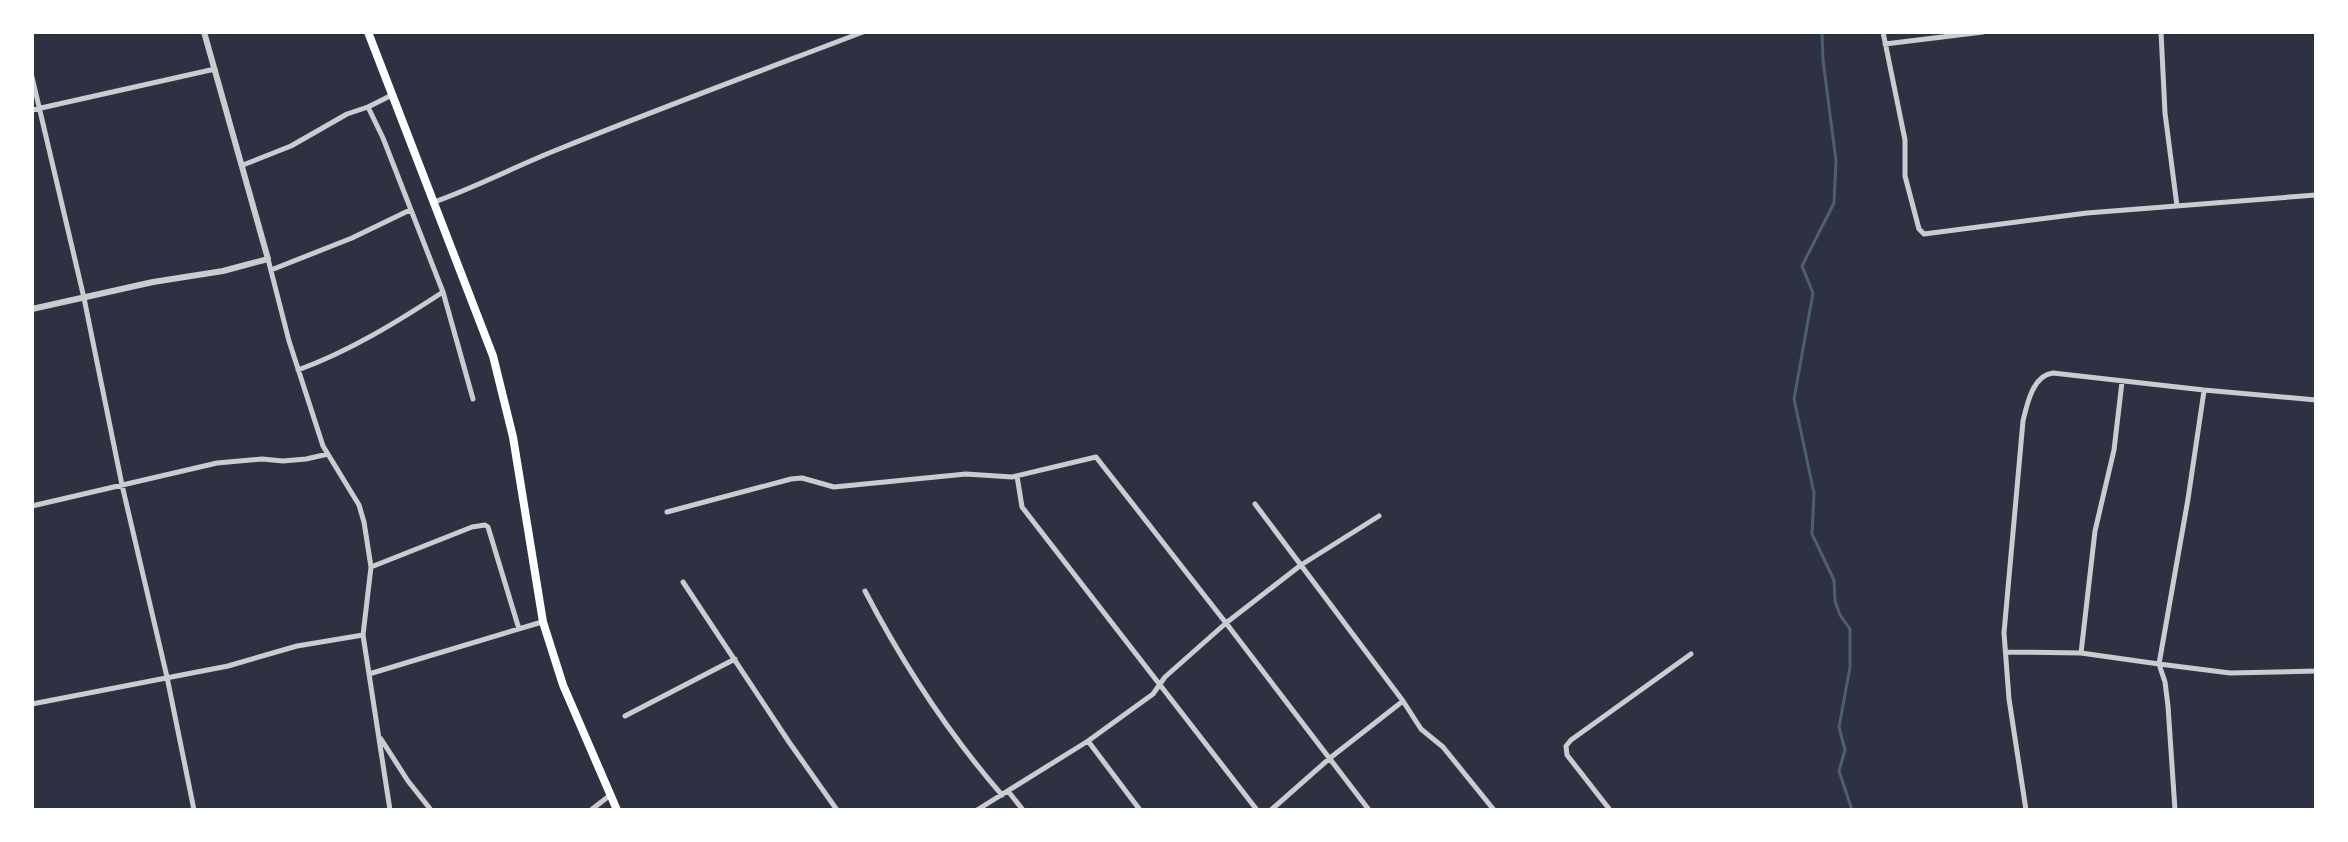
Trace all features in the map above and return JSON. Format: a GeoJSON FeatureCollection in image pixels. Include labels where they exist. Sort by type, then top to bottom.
{"type":"FeatureCollection","features":[{"type":"Feature","properties":{"kind":"highway"},"geometry":{"type":"LineString","coordinates":[[368,32],[493,356],[513,437],[543,622],[563,685],[617,810]]}},
{"type":"Feature","properties":{"kind":"street"},"geometry":{"type":"LineString","coordinates":[[204,32],[298,370],[328,454],[359,505],[364,522],[371,567],[363,635],[390,810]]}},
{"type":"Feature","properties":{"kind":"street"},"geometry":{"type":"LineString","coordinates":[[434,202],[472,189],[600,132],[863,32]]}},
{"type":"Feature","properties":{"kind":"street"},"geometry":{"type":"LineString","coordinates":[[1883,32],[1905,140],[1906,184],[1919,229],[1924,234],[2087,213],[2316,195]]}},
{"type":"Feature","properties":{"kind":"street"},"geometry":{"type":"LineString","coordinates":[[1885,44],[1983,32]]}},
{"type":"Feature","properties":{"kind":"street"},"geometry":{"type":"LineString","coordinates":[[2161,32],[2165,113],[2177,206]]}},
{"type":"Feature","properties":{"kind":"street"},"geometry":{"type":"LineString","coordinates":[[35,109],[215,69]]}},
{"type":"Feature","properties":{"kind":"street"},"geometry":{"type":"LineString","coordinates":[[32,77],[35,109],[84,298],[194,810]]}},
{"type":"Feature","properties":{"kind":"street"},"geometry":{"type":"LineString","coordinates":[[243,165],[291,146],[347,114],[392,94]]}},
{"type":"Feature","properties":{"kind":"street"},"geometry":{"type":"LineString","coordinates":[[368,107],[443,292],[473,399]]}},
{"type":"Feature","properties":{"kind":"street"},"geometry":{"type":"LineString","coordinates":[[271,270],[352,238],[410,210]]}},
{"type":"Feature","properties":{"kind":"street"},"geometry":{"type":"LineString","coordinates":[[32,309],[153,282],[223,271],[268,259]]}},
{"type":"Feature","properties":{"kind":"street"},"geometry":{"type":"LineString","coordinates":[[298,370],[382,330],[443,292]]}},
{"type":"Feature","properties":{"kind":"street"},"geometry":{"type":"LineString","coordinates":[[2026,810],[2009,699],[2006,608],[2020,443],[2033,390],[2046,374],[2053,373],[2316,400]]}},
{"type":"Feature","properties":{"kind":"street"},"geometry":{"type":"LineString","coordinates":[[2081,653],[2095,531],[2114,450],[2122,382]]}},
{"type":"Feature","properties":{"kind":"street"},"geometry":{"type":"LineString","coordinates":[[2175,810],[2168,706],[2159,664],[2204,390]]}},
{"type":"Feature","properties":{"kind":"street"},"geometry":{"type":"LineString","coordinates":[[32,506],[217,463],[262,459],[283,461],[328,454]]}},
{"type":"Feature","properties":{"kind":"street"},"geometry":{"type":"LineString","coordinates":[[667,512],[791,479],[802,478],[834,487],[966,474],[1017,476],[1096,457],[1369,810]]}},
{"type":"Feature","properties":{"kind":"street"},"geometry":{"type":"LineString","coordinates":[[1017,476],[1022,507],[1257,810]]}},
{"type":"Feature","properties":{"kind":"street"},"geometry":{"type":"LineString","coordinates":[[1255,504],[1421,729],[1443,747],[1494,810]]}},
{"type":"Feature","properties":{"kind":"street"},"geometry":{"type":"LineString","coordinates":[[977,810],[1088,741],[1153,694],[1169,673],[1226,623],[1301,565],[1379,516]]}},
{"type":"Feature","properties":{"kind":"street"},"geometry":{"type":"LineString","coordinates":[[371,567],[472,527],[485,525],[519,629]]}},
{"type":"Feature","properties":{"kind":"street"},"geometry":{"type":"LineString","coordinates":[[683,582],[837,810]]}},
{"type":"Feature","properties":{"kind":"street"},"geometry":{"type":"LineString","coordinates":[[865,591],[895,648],[937,712],[1002,795]]}},
{"type":"Feature","properties":{"kind":"street"},"geometry":{"type":"LineString","coordinates":[[369,674],[543,622]]}},
{"type":"Feature","properties":{"kind":"street"},"geometry":{"type":"LineString","coordinates":[[32,704],[228,666],[297,646],[363,635]]}},
{"type":"Feature","properties":{"kind":"street"},"geometry":{"type":"LineString","coordinates":[[2006,652],[2081,653],[2230,673],[2316,671]]}},
{"type":"Feature","properties":{"kind":"street"},"geometry":{"type":"LineString","coordinates":[[1610,810],[1567,755],[1566,746],[1691,654]]}},
{"type":"Feature","properties":{"kind":"street"},"geometry":{"type":"LineString","coordinates":[[625,716],[735,659]]}},
{"type":"Feature","properties":{"kind":"street"},"geometry":{"type":"LineString","coordinates":[[1271,810],[1330,758],[1403,701]]}},
{"type":"Feature","properties":{"kind":"street"},"geometry":{"type":"LineString","coordinates":[[380,737],[431,810]]}},
{"type":"Feature","properties":{"kind":"street"},"geometry":{"type":"LineString","coordinates":[[1088,741],[1140,810]]}},
{"type":"Feature","properties":{"kind":"street"},"geometry":{"type":"LineString","coordinates":[[1008,791],[1023,810]]}},
{"type":"Feature","properties":{"kind":"street"},"geometry":{"type":"LineString","coordinates":[[591,810],[609,796]]}},
{"type":"Feature","properties":{"kind":"waterway"},"geometry":{"type":"LineString","coordinates":[[1822,32],[1836,161],[1834,203],[1802,266],[1813,293],[1794,399],[1814,493],[1812,534],[1834,580],[1835,601],[1840,615],[1850,629],[1850,667],[1839,727],[1845,750],[1839,771],[1852,810]]}}]}
